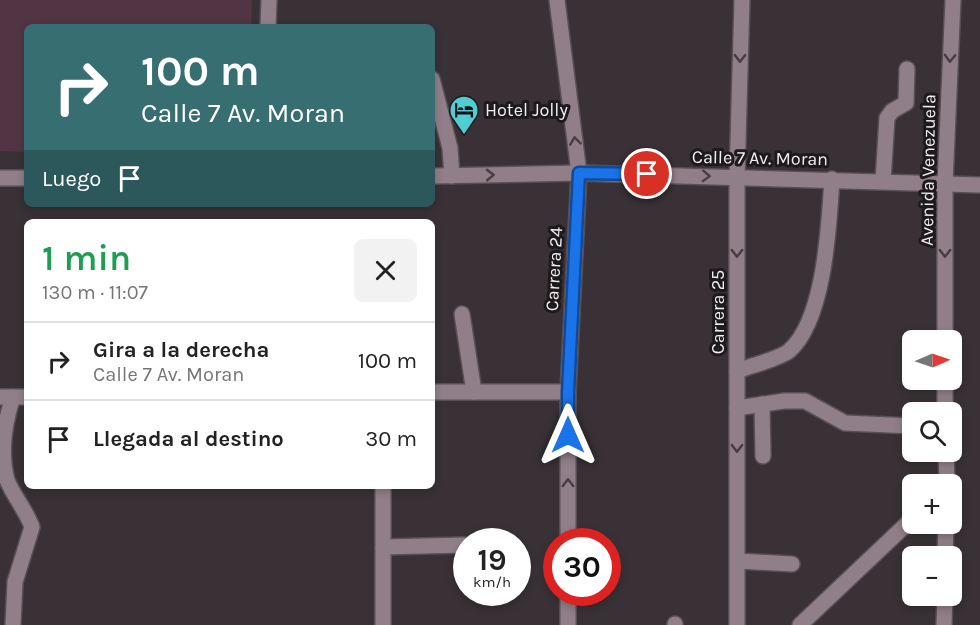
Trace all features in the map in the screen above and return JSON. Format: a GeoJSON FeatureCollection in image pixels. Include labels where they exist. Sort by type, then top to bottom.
{"type":"FeatureCollection","features":[{"type":"Feature","properties":{"kind":"street"},"geometry":{"type":"LineString","coordinates":[[268,24],[269,0]]}},
{"type":"Feature","properties":{"kind":"street","name":"Carrera 24"},"geometry":{"type":"LineString","coordinates":[[557,0],[579,173],[568,392],[568,528]]}},
{"type":"Feature","properties":{"kind":"street","name":"Carrera 25"},"geometry":{"type":"LineString","coordinates":[[737,625],[737,177],[742,0]]}},
{"type":"Feature","properties":{"kind":"street","name":"Avenida Venezuela"},"geometry":{"type":"LineString","coordinates":[[945,330],[945,184],[952,0]]}},
{"type":"Feature","properties":{"kind":"street"},"geometry":{"type":"LineString","coordinates":[[883,181],[887,118],[892,111],[906,103],[907,69]]}},
{"type":"Feature","properties":{"kind":"street"},"geometry":{"type":"LineString","coordinates":[[435,90],[450,148],[452,176]]}},
{"type":"Feature","properties":{"kind":"street","name":"Calle 7 Av. Moran"},"geometry":{"type":"LineString","coordinates":[[435,176],[579,173],[980,185]]}},
{"type":"Feature","properties":{"kind":"street"},"geometry":{"type":"LineString","coordinates":[[0,178],[24,178]]}},
{"type":"Feature","properties":{"kind":"street"},"geometry":{"type":"LineString","coordinates":[[737,371],[788,352],[805,329],[817,302],[832,179]]}},
{"type":"Feature","properties":{"kind":"street"},"geometry":{"type":"LineString","coordinates":[[462,314],[474,392]]}},
{"type":"Feature","properties":{"kind":"street"},"geometry":{"type":"LineString","coordinates":[[435,392],[568,392]]}},
{"type":"Feature","properties":{"kind":"street"},"geometry":{"type":"LineString","coordinates":[[13,397],[1,434],[2,456],[6,479],[32,527],[15,582],[13,625]]}},
{"type":"Feature","properties":{"kind":"street"},"geometry":{"type":"LineString","coordinates":[[737,408],[805,401],[845,423],[902,426]]}},
{"type":"Feature","properties":{"kind":"street"},"geometry":{"type":"LineString","coordinates":[[762,404],[763,456]]}},
{"type":"Feature","properties":{"kind":"street"},"geometry":{"type":"LineString","coordinates":[[383,489],[383,625]]}},
{"type":"Feature","properties":{"kind":"street"},"geometry":{"type":"LineString","coordinates":[[800,625],[902,528]]}},
{"type":"Feature","properties":{"kind":"street"},"geometry":{"type":"LineString","coordinates":[[383,547],[453,544]]}},
{"type":"Feature","properties":{"kind":"street"},"geometry":{"type":"LineString","coordinates":[[738,561],[792,564]]}},
{"type":"Feature","properties":{"kind":"street"},"geometry":{"type":"LineString","coordinates":[[568,606],[568,625]]}},
{"type":"Feature","properties":{"kind":"street"},"geometry":{"type":"LineString","coordinates":[[944,625],[945,606]]}},
{"type":"Feature","properties":{"kind":"shaded area"},"geometry":{"type":"Polygon","coordinates":[[[0,0],[252,0],[251,24],[24,24],[24,152],[0,151],[0,0]]]}},
{"type":"Feature","properties":{"kind":"place","name":"Hotel Jolly"},"geometry":{"type":"Point","coordinates":[464,136]}},
{"type":"Feature","properties":{"kind":"route"},"geometry":{"type":"LineString","coordinates":[[568,435],[568,392],[579,173],[647,174]]}}]}
